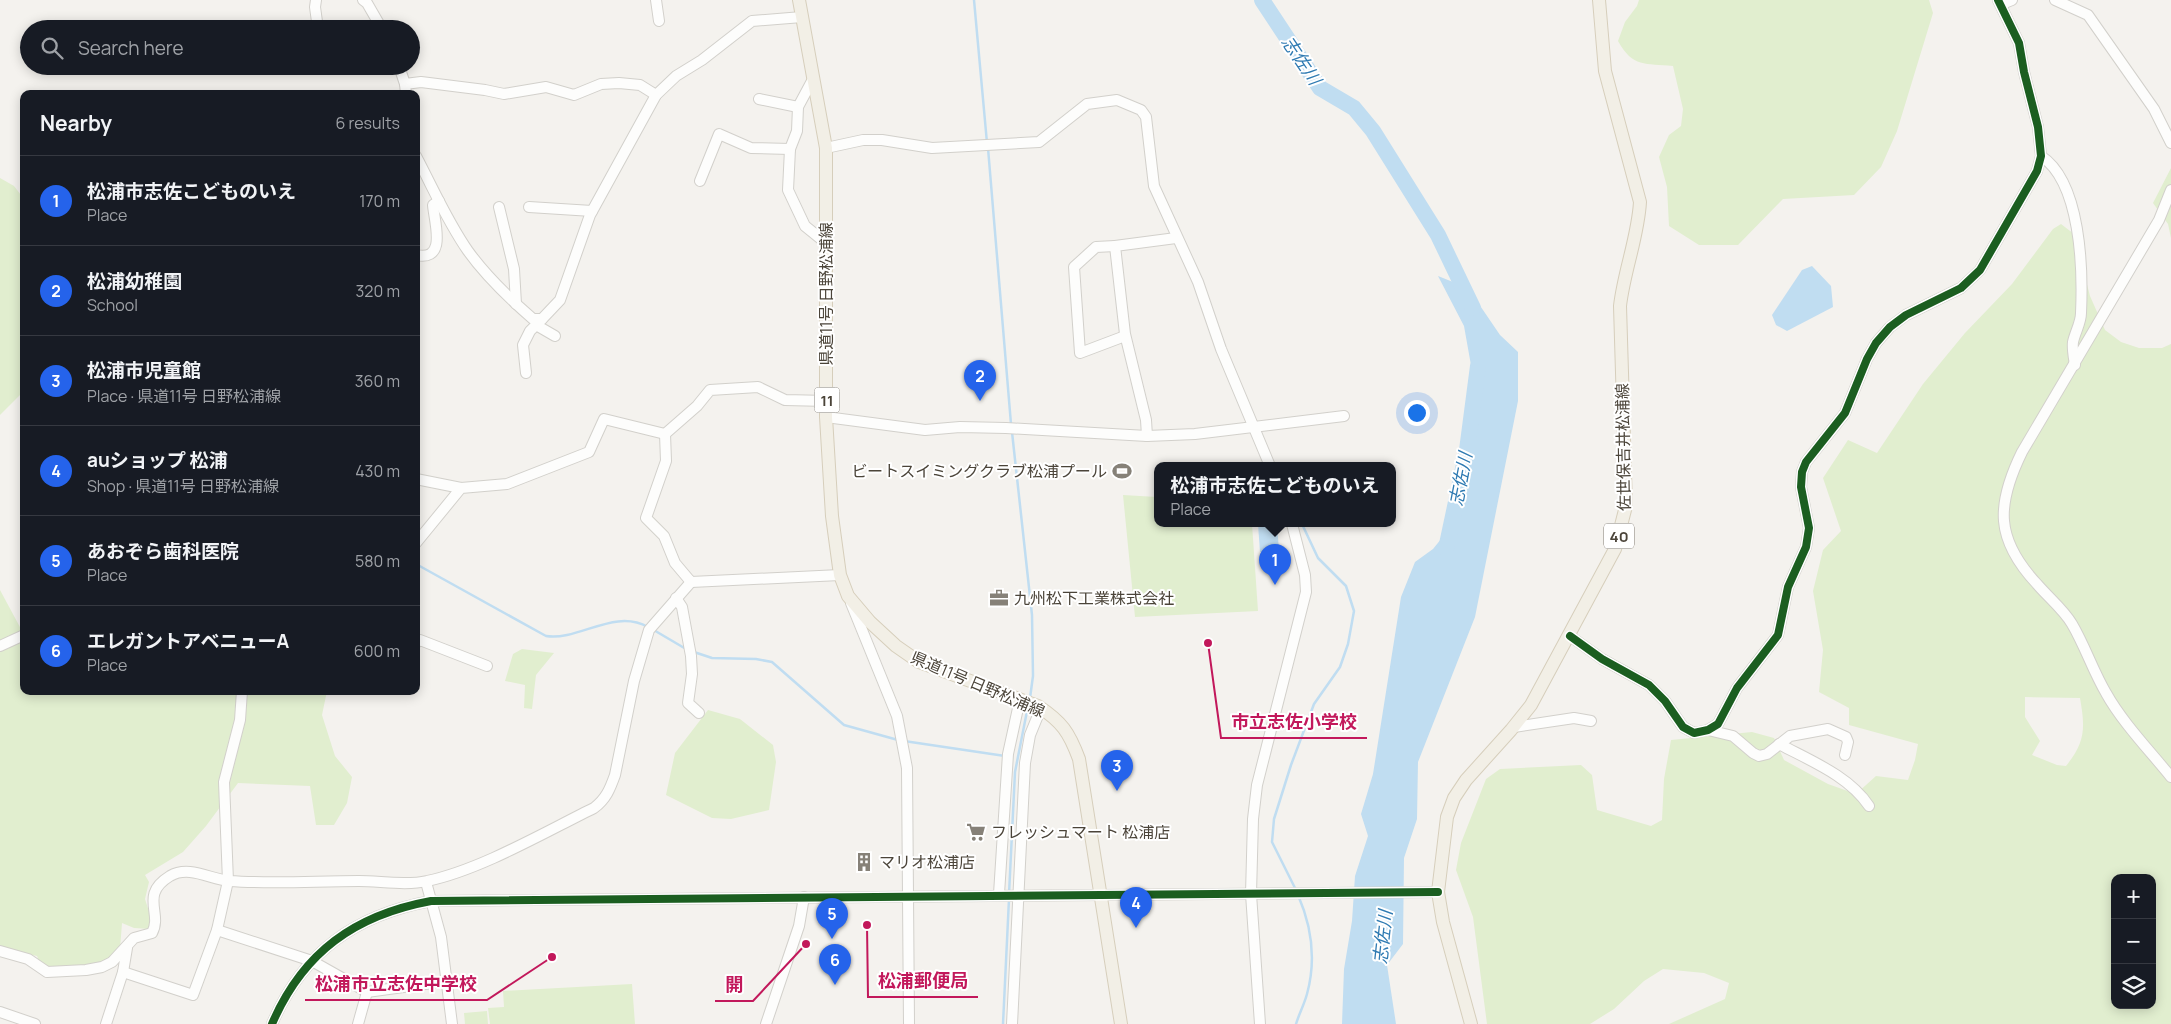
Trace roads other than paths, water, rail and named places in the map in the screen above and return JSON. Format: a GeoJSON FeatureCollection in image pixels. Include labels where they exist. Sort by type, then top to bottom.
{"type":"FeatureCollection","features":[{"type":"Feature","properties":{"kind":"main road","name":"県道11号 日野松浦線"},"geometry":{"type":"LineString","coordinates":[[799,0],[826,148],[826,417],[832,516],[840,575],[848,596],[870,622],[896,646],[919,662],[1039,707],[1056,718],[1070,734],[1080,759],[1121,1024]]}},
{"type":"Feature","properties":{"kind":"main road","name":"佐世保吉井松浦線"},"geometry":{"type":"LineString","coordinates":[[1471,1024],[1443,922],[1438,892],[1447,817],[1454,798],[1466,780],[1514,727],[1531,705],[1570,636],[1615,549],[1626,506],[1620,306],[1623,278],[1639,216],[1640,202],[1605,71],[1601,44],[1599,0]]}},
{"type":"Feature","properties":{"kind":"street"},"geometry":{"type":"LineString","coordinates":[[316,0],[317,20]]}},
{"type":"Feature","properties":{"kind":"street"},"geometry":{"type":"LineString","coordinates":[[363,0],[367,3],[377,20]]}},
{"type":"Feature","properties":{"kind":"street"},"geometry":{"type":"LineString","coordinates":[[656,0],[659,21]]}},
{"type":"Feature","properties":{"kind":"street"},"geometry":{"type":"LineString","coordinates":[[1570,636],[1602,659],[1649,685],[1665,701],[1683,727],[1694,733],[1708,730],[1718,724],[1737,688],[1778,635],[1788,587],[1806,547],[1809,528],[1801,487],[1802,472],[1806,462],[1845,413],[1867,359],[1890,326],[1906,315],[1961,288],[1980,270],[2037,171],[2041,156],[2038,127],[2024,72],[2020,43],[2000,2],[2012,0]]}},
{"type":"Feature","properties":{"kind":"street"},"geometry":{"type":"LineString","coordinates":[[2055,0],[2088,15],[2154,109],[2171,143]]}},
{"type":"Feature","properties":{"kind":"street"},"geometry":{"type":"LineString","coordinates":[[526,373],[523,345],[539,322],[560,300],[569,278],[579,240],[592,211],[656,95],[676,76],[702,60],[752,21],[802,17]]}},
{"type":"Feature","properties":{"kind":"street"},"geometry":{"type":"LineString","coordinates":[[401,75],[405,89],[421,82],[504,94],[546,87],[574,95],[601,84],[619,82],[640,85],[656,95]]}},
{"type":"Feature","properties":{"kind":"street"},"geometry":{"type":"LineString","coordinates":[[813,79],[798,107],[797,131],[790,149],[788,190],[805,226],[826,243]]}},
{"type":"Feature","properties":{"kind":"street"},"geometry":{"type":"LineString","coordinates":[[759,100],[798,107]]}},
{"type":"Feature","properties":{"kind":"street"},"geometry":{"type":"LineString","coordinates":[[826,148],[863,140],[882,140],[932,148],[1040,142],[1087,104],[1117,100],[1141,110],[1146,117],[1154,186],[1176,238],[1198,282],[1221,349],[1268,462]]}},
{"type":"Feature","properties":{"kind":"street"},"geometry":{"type":"LineString","coordinates":[[700,181],[720,134],[751,148],[790,149]]}},
{"type":"Feature","properties":{"kind":"street"},"geometry":{"type":"LineString","coordinates":[[2041,156],[2052,162],[2060,172],[2077,222],[2082,253],[2081,314],[2072,344],[2074,365]]}},
{"type":"Feature","properties":{"kind":"street"},"geometry":{"type":"LineString","coordinates":[[420,164],[469,253],[516,304],[555,336]]}},
{"type":"Feature","properties":{"kind":"street"},"geometry":{"type":"LineString","coordinates":[[2171,190],[2159,220],[2022,452],[2008,481],[2003,508],[2006,533],[2014,553],[2029,576],[2072,622],[2106,694],[2171,777]]}},
{"type":"Feature","properties":{"kind":"street"},"geometry":{"type":"LineString","coordinates":[[420,255],[428,254],[436,248],[439,238],[433,205],[439,201]]}},
{"type":"Feature","properties":{"kind":"street"},"geometry":{"type":"LineString","coordinates":[[499,207],[514,269],[516,304]]}},
{"type":"Feature","properties":{"kind":"street"},"geometry":{"type":"LineString","coordinates":[[529,207],[592,211]]}},
{"type":"Feature","properties":{"kind":"street"},"geometry":{"type":"LineString","coordinates":[[1125,336],[1080,353],[1074,267],[1096,247],[1176,238]]}},
{"type":"Feature","properties":{"kind":"street"},"geometry":{"type":"LineString","coordinates":[[1115,246],[1125,336],[1146,420],[1147,436]]}},
{"type":"Feature","properties":{"kind":"street"},"geometry":{"type":"LineString","coordinates":[[665,434],[697,406],[710,390],[758,387],[785,400],[827,401]]}},
{"type":"Feature","properties":{"kind":"street"},"geometry":{"type":"LineString","coordinates":[[826,417],[925,430],[960,427],[1006,428],[1147,436],[1195,434],[1344,416]]}},
{"type":"Feature","properties":{"kind":"street"},"geometry":{"type":"LineString","coordinates":[[420,480],[461,488],[507,484],[589,452],[604,419],[665,434]]}},
{"type":"Feature","properties":{"kind":"street"},"geometry":{"type":"LineString","coordinates":[[665,434],[666,461],[646,518],[664,536],[675,563],[691,582]]}},
{"type":"Feature","properties":{"kind":"street"},"geometry":{"type":"LineString","coordinates":[[420,538],[461,488]]}},
{"type":"Feature","properties":{"kind":"street"},"geometry":{"type":"LineString","coordinates":[[1260,1024],[1251,894],[1253,819],[1257,785],[1306,592],[1305,575],[1293,527]]}},
{"type":"Feature","properties":{"kind":"street"},"geometry":{"type":"LineString","coordinates":[[0,951],[28,958],[40,968],[53,973],[102,967],[120,955],[134,938],[152,933],[156,921],[152,900],[160,884],[171,876],[182,872],[228,881],[426,882],[471,868],[594,808],[604,800],[615,775],[634,681],[652,626],[691,582],[840,575]]}},
{"type":"Feature","properties":{"kind":"street"},"geometry":{"type":"LineString","coordinates":[[848,596],[897,716],[907,768],[909,1024]]}},
{"type":"Feature","properties":{"kind":"street"},"geometry":{"type":"LineString","coordinates":[[676,598],[682,607],[685,630],[691,651],[688,703],[699,713]]}},
{"type":"Feature","properties":{"kind":"street"},"geometry":{"type":"LineString","coordinates":[[0,646],[20,637]]}},
{"type":"Feature","properties":{"kind":"street"},"geometry":{"type":"LineString","coordinates":[[420,640],[487,666]]}},
{"type":"Feature","properties":{"kind":"street"},"geometry":{"type":"LineString","coordinates":[[123,972],[193,995],[217,930],[228,881],[224,782],[240,720],[242,695]]}},
{"type":"Feature","properties":{"kind":"street"},"geometry":{"type":"LineString","coordinates":[[1001,895],[1008,757],[1020,699]]}},
{"type":"Feature","properties":{"kind":"street"},"geometry":{"type":"LineString","coordinates":[[1012,1024],[1016,894],[1026,750],[1039,707]]}},
{"type":"Feature","properties":{"kind":"street"},"geometry":{"type":"LineString","coordinates":[[1514,727],[1574,718],[1591,722]]}},
{"type":"Feature","properties":{"kind":"street"},"geometry":{"type":"LineString","coordinates":[[1708,730],[1733,736],[1753,754],[1759,756],[1767,754],[1790,736],[1828,729],[1846,737],[1848,742],[1845,755]]}},
{"type":"Feature","properties":{"kind":"street"},"geometry":{"type":"LineString","coordinates":[[1779,744],[1833,774],[1856,790],[1870,806]]}},
{"type":"Feature","properties":{"kind":"street"},"geometry":{"type":"LineString","coordinates":[[426,882],[441,937],[452,1024]]}},
{"type":"Feature","properties":{"kind":"street"},"geometry":{"type":"LineString","coordinates":[[272,1024],[292,986],[312,961],[337,936],[369,918],[402,906],[430,901],[1016,894],[1100,896],[1438,892]]}},
{"type":"Feature","properties":{"kind":"street"},"geometry":{"type":"LineString","coordinates":[[766,1024],[798,926],[804,897]]}},
{"type":"Feature","properties":{"kind":"street"},"geometry":{"type":"LineString","coordinates":[[217,930],[312,961],[367,992],[447,981]]}},
{"type":"Feature","properties":{"kind":"street"},"geometry":{"type":"LineString","coordinates":[[106,1024],[123,972],[128,944]]}},
{"type":"Feature","properties":{"kind":"street"},"geometry":{"type":"LineString","coordinates":[[358,1024],[367,992]]}},
{"type":"Feature","properties":{"kind":"street"},"geometry":{"type":"LineString","coordinates":[[0,1012],[29,1023]]}},
{"type":"Feature","properties":{"kind":"water"},"geometry":{"type":"Polygon","coordinates":[[[1812,266],[1831,286],[1833,307],[1787,331],[1776,325],[1772,315],[1802,270],[1812,266]]]}},
{"type":"Feature","properties":{"kind":"water"},"geometry":{"type":"Polygon","coordinates":[[[1438,276],[1468,288],[1500,335],[1518,352],[1518,401],[1475,617],[1418,762],[1417,819],[1404,858],[1403,944],[1387,965],[1396,1024],[1342,1024],[1344,969],[1352,921],[1355,876],[1368,836],[1361,814],[1373,774],[1401,597],[1415,562],[1433,549],[1459,517],[1468,472],[1477,399],[1464,326],[1438,276]]]}},
{"type":"Feature","properties":{"kind":"water"},"geometry":{"type":"Polygon","coordinates":[[[1258,527],[1277,527],[1279,551],[1260,552],[1258,527]]]}},
{"type":"Feature","properties":{"kind":"waterway"},"geometry":{"type":"LineString","coordinates":[[974,0],[987,143]]}},
{"type":"Feature","properties":{"kind":"waterway","name":"志佐川"},"geometry":{"type":"LineString","coordinates":[[1262,0],[1320,88],[1354,108],[1373,131],[1438,235],[1473,308]]}},
{"type":"Feature","properties":{"kind":"waterway"},"geometry":{"type":"LineString","coordinates":[[988,148],[1011,424]]}},
{"type":"Feature","properties":{"kind":"waterway","name":"志佐川"},"geometry":{"type":"LineString","coordinates":[[1446,549],[1467,450],[1478,366]]}},
{"type":"Feature","properties":{"kind":"waterway"},"geometry":{"type":"LineString","coordinates":[[1012,432],[1032,615],[1033,676],[1030,698]]}},
{"type":"Feature","properties":{"kind":"waterway"},"geometry":{"type":"LineString","coordinates":[[1296,890],[1272,842],[1274,819],[1291,765],[1314,704],[1340,667],[1348,644],[1354,611],[1346,586],[1318,558],[1303,527]]}},
{"type":"Feature","properties":{"kind":"waterway"},"geometry":{"type":"LineString","coordinates":[[420,566],[546,636],[571,634],[622,621],[635,622],[648,627]]}},
{"type":"Feature","properties":{"kind":"waterway"},"geometry":{"type":"LineString","coordinates":[[652,629],[686,649]]}},
{"type":"Feature","properties":{"kind":"waterway"},"geometry":{"type":"LineString","coordinates":[[694,652],[712,658],[756,659],[772,662],[844,725],[898,740]]}},
{"type":"Feature","properties":{"kind":"waterway"},"geometry":{"type":"LineString","coordinates":[[1009,894],[1015,772],[1028,706]]}},
{"type":"Feature","properties":{"kind":"waterway"},"geometry":{"type":"LineString","coordinates":[[904,741],[1005,756]]}},
{"type":"Feature","properties":{"kind":"waterway"},"geometry":{"type":"LineString","coordinates":[[1296,1024],[1310,982],[1312,957],[1307,919],[1298,895]]}},
{"type":"Feature","properties":{"kind":"waterway"},"geometry":{"type":"LineString","coordinates":[[1003,1024],[1009,899]]}},
{"type":"Feature","properties":{"kind":"place","name":"松浦幼稚園"},"geometry":{"type":"Point","coordinates":[980,401]}},
{"type":"Feature","properties":{"kind":"place","name":"ビートスイミングクラブ松浦プール"},"geometry":{"type":"Point","coordinates":[1122,471]}},
{"type":"Feature","properties":{"kind":"place","name":"松浦市志佐こどものいえ"},"geometry":{"type":"Point","coordinates":[1275,585]}},
{"type":"Feature","properties":{"kind":"place","name":"九州松下工業株式会社"},"geometry":{"type":"Point","coordinates":[999,598]}},
{"type":"Feature","properties":{"kind":"place","name":"市立志佐小学校"},"geometry":{"type":"Point","coordinates":[1208,643]}},
{"type":"Feature","properties":{"kind":"place","name":"松浦市児童館"},"geometry":{"type":"Point","coordinates":[1117,791]}},
{"type":"Feature","properties":{"kind":"place","name":"フレッシュマート 松浦店"},"geometry":{"type":"Point","coordinates":[976,832]}},
{"type":"Feature","properties":{"kind":"place","name":"マリオ松浦店"},"geometry":{"type":"Point","coordinates":[864,862]}},
{"type":"Feature","properties":{"kind":"place","name":"松浦郵便局"},"geometry":{"type":"Point","coordinates":[867,925]}},
{"type":"Feature","properties":{"kind":"place","name":"auショップ 松浦"},"geometry":{"type":"Point","coordinates":[1136,928]}},
{"type":"Feature","properties":{"kind":"place","name":"あおぞら歯科医院"},"geometry":{"type":"Point","coordinates":[832,939]}},
{"type":"Feature","properties":{"kind":"place","name":"開"},"geometry":{"type":"Point","coordinates":[806,944]}},
{"type":"Feature","properties":{"kind":"place","name":"松浦市立志佐中学校"},"geometry":{"type":"Point","coordinates":[552,957]}},
{"type":"Feature","properties":{"kind":"place","name":"エレガントアベニューA"},"geometry":{"type":"Point","coordinates":[835,985]}}]}
